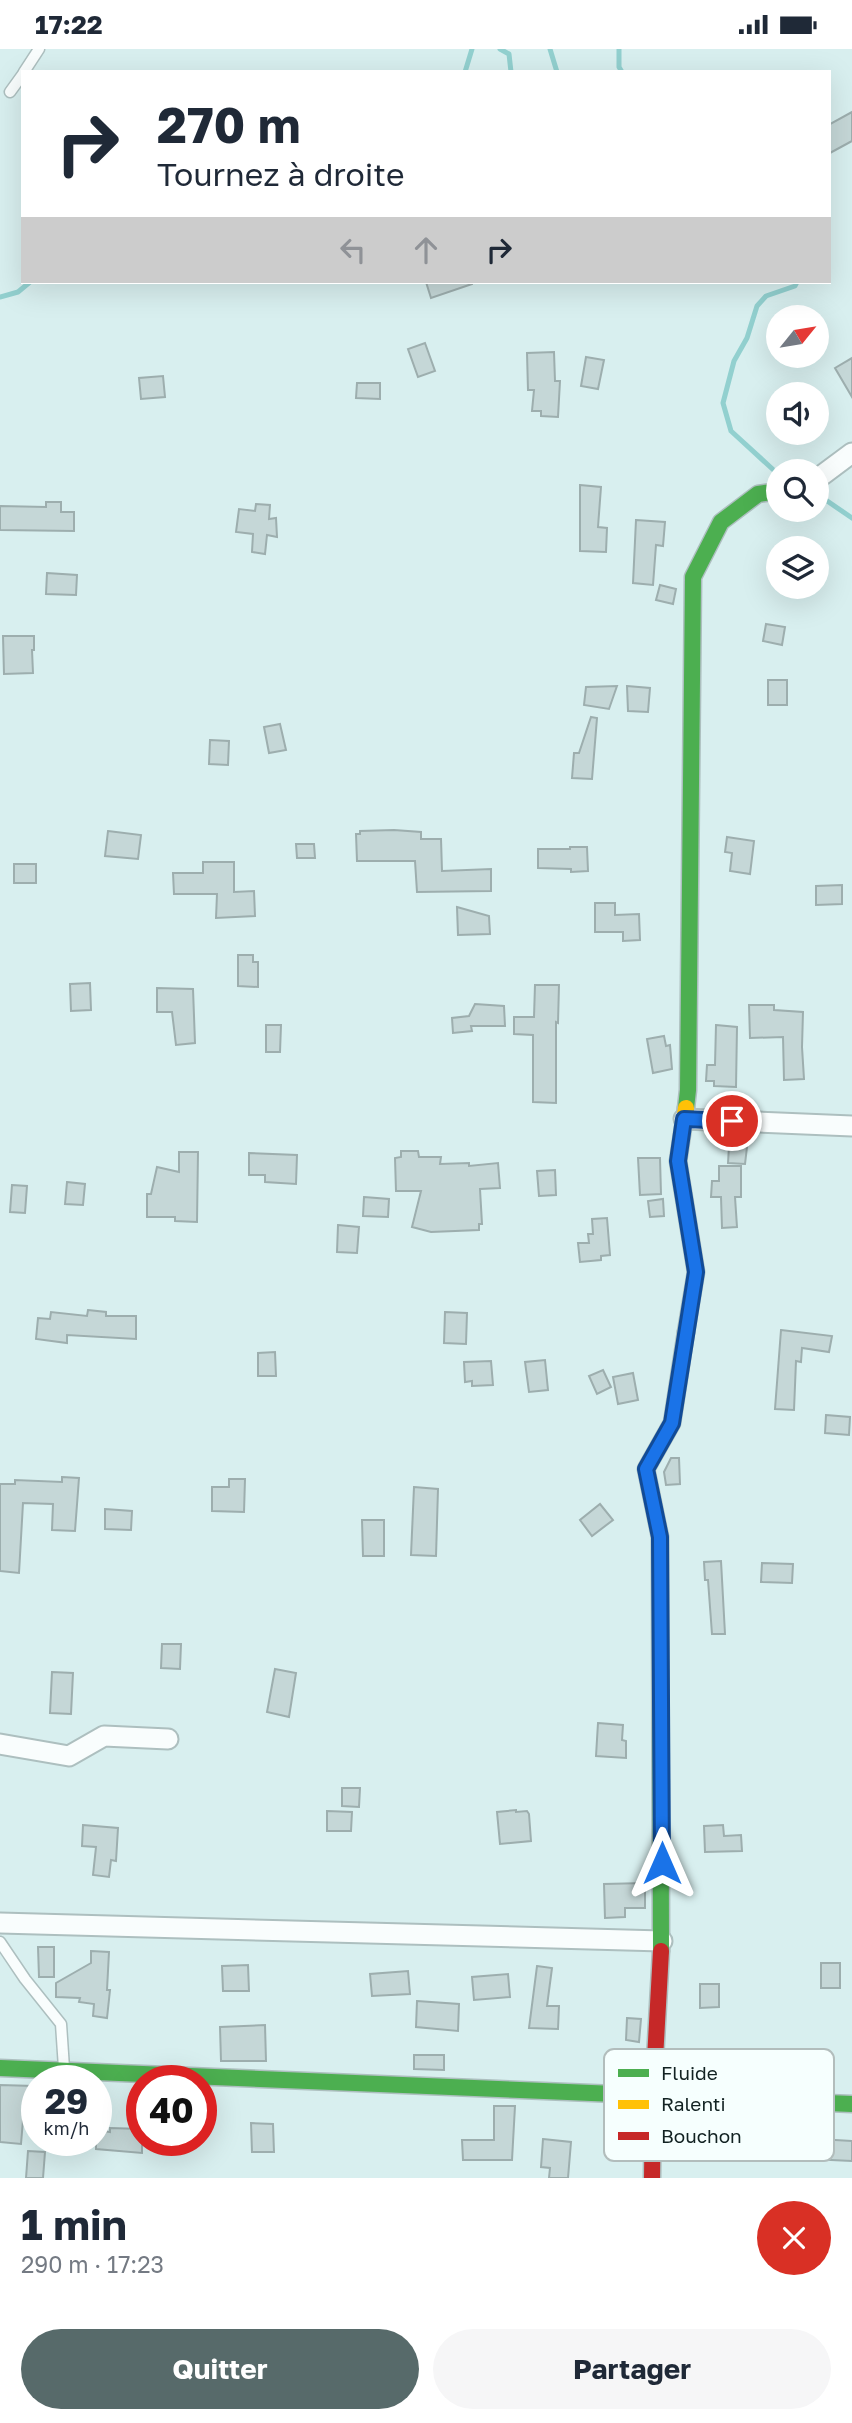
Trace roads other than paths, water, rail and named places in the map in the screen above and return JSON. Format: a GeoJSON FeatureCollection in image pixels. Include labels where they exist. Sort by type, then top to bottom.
{"type":"FeatureCollection","features":[{"type":"Feature","properties":{"kind":"street"},"geometry":{"type":"LineString","coordinates":[[829,470],[852,453]]}},
{"type":"Feature","properties":{"kind":"street"},"geometry":{"type":"LineString","coordinates":[[656,2049],[662,1941],[660,1537],[646,1469],[672,1423],[696,1272],[678,1161],[688,1090],[694,577],[721,522],[758,494],[766,493]]}},
{"type":"Feature","properties":{"kind":"street"},"geometry":{"type":"LineString","coordinates":[[684,1119],[852,1126]]}},
{"type":"Feature","properties":{"kind":"street"},"geometry":{"type":"LineString","coordinates":[[0,1745],[68,1756],[104,1736],[169,1739]]}},
{"type":"Feature","properties":{"kind":"street"},"geometry":{"type":"LineString","coordinates":[[0,1923],[662,1941]]}},
{"type":"Feature","properties":{"kind":"street"},"geometry":{"type":"LineString","coordinates":[[0,2068],[21,2069]]}},
{"type":"Feature","properties":{"kind":"street"},"geometry":{"type":"LineString","coordinates":[[112,2072],[604,2093]]}},
{"type":"Feature","properties":{"kind":"street"},"geometry":{"type":"LineString","coordinates":[[834,2103],[852,2104]]}},
{"type":"Feature","properties":{"kind":"lane"},"geometry":{"type":"LineString","coordinates":[[26,70],[39,49]]}},
{"type":"Feature","properties":{"kind":"lane"},"geometry":{"type":"LineString","coordinates":[[10,92],[21,77]]}},
{"type":"Feature","properties":{"kind":"lane"},"geometry":{"type":"LineString","coordinates":[[0,1942],[24,1979],[61,2024],[65,2065]]}},
{"type":"Feature","properties":{"kind":"waterway"},"geometry":{"type":"LineString","coordinates":[[466,70],[472,49]]}},
{"type":"Feature","properties":{"kind":"waterway"},"geometry":{"type":"LineString","coordinates":[[500,49],[509,54],[511,70]]}},
{"type":"Feature","properties":{"kind":"waterway"},"geometry":{"type":"LineString","coordinates":[[550,49],[556,70]]}},
{"type":"Feature","properties":{"kind":"waterway"},"geometry":{"type":"LineString","coordinates":[[619,49],[621,70]]}},
{"type":"Feature","properties":{"kind":"waterway"},"geometry":{"type":"LineString","coordinates":[[0,297],[18,292],[28,284]]}},
{"type":"Feature","properties":{"kind":"waterway"},"geometry":{"type":"LineString","coordinates":[[766,463],[731,431],[723,403],[734,361],[747,338],[757,306],[766,296],[796,284]]}},
{"type":"Feature","properties":{"kind":"waterway"},"geometry":{"type":"LineString","coordinates":[[829,502],[852,518]]}}]}
